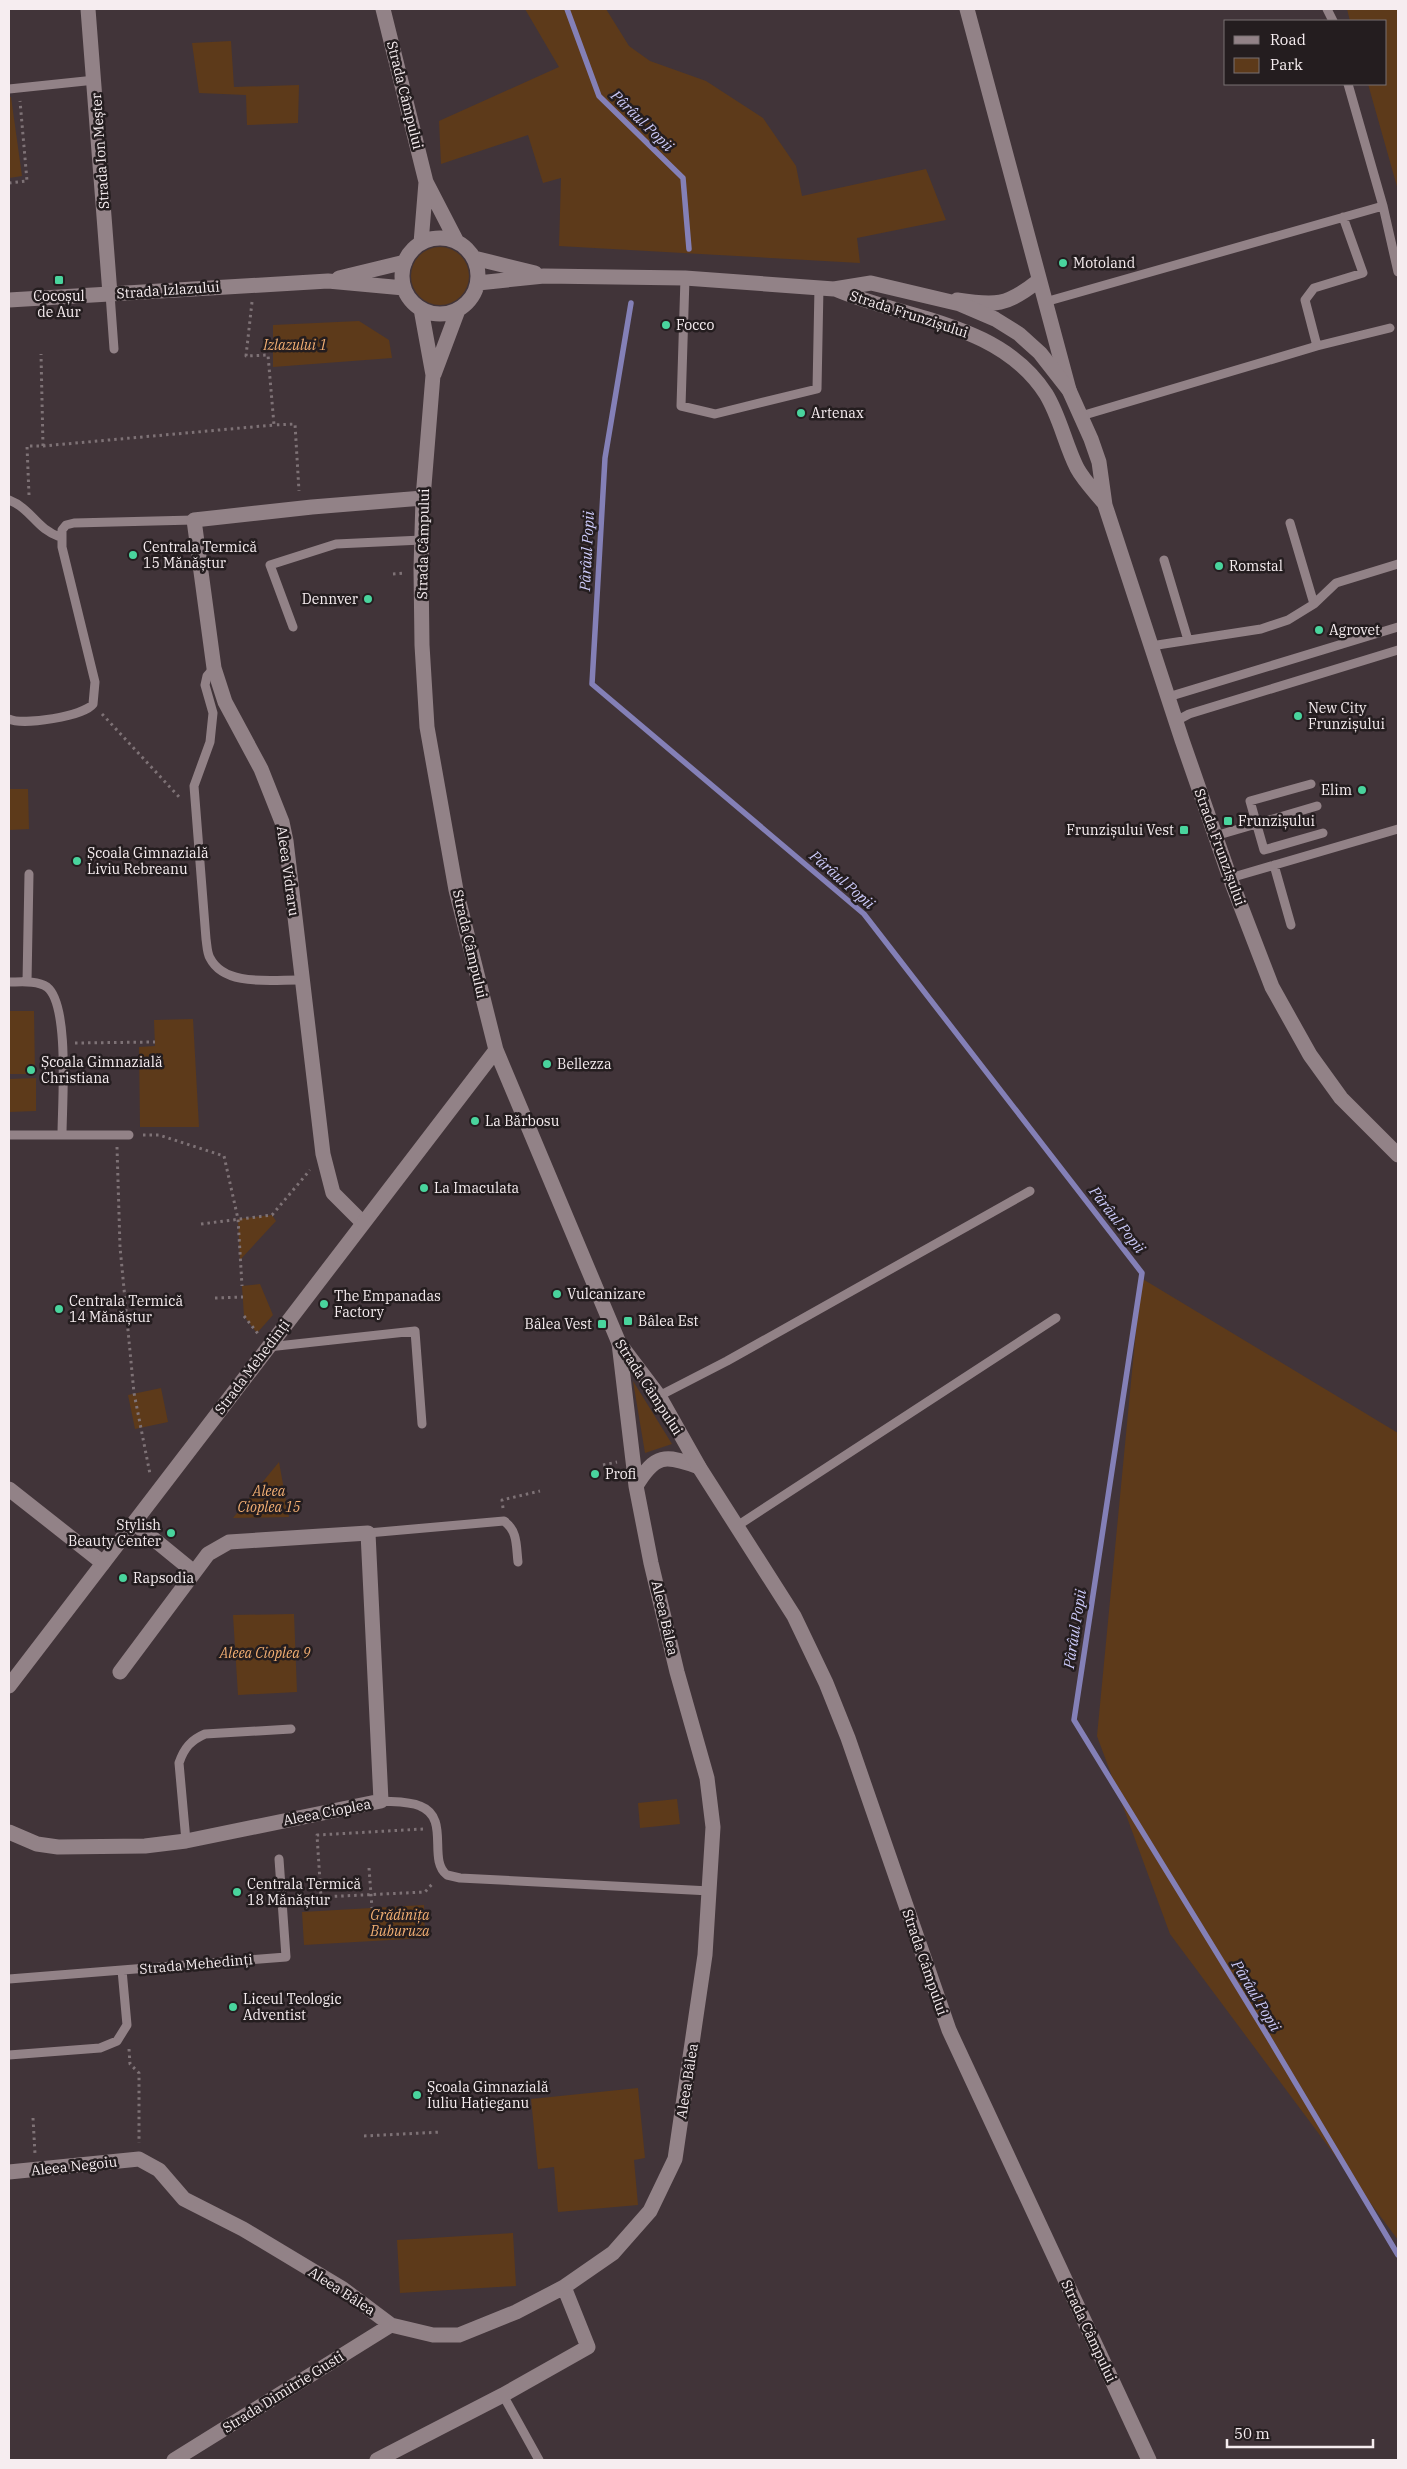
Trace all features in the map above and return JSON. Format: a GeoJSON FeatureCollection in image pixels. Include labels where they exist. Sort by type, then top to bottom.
{"type":"FeatureCollection","features":[{"type":"Feature","properties":{"kind":"street","name":"Strada Ion Meșter"},"geometry":{"type":"LineString","coordinates":[[88,9],[95,80],[110,294]]}},
{"type":"Feature","properties":{"kind":"street","name":"Strada Câmpului"},"geometry":{"type":"LineString","coordinates":[[383,9],[426,182],[457,242]]}},
{"type":"Feature","properties":{"kind":"street","name":"Strada Frunzișului"},"geometry":{"type":"LineString","coordinates":[[967,9],[1038,281],[1069,390],[1099,462],[1105,505],[1230,878],[1272,987],[1310,1055],[1341,1098],[1398,1155]]}},
{"type":"Feature","properties":{"kind":"street","name":"Strada Câmpului"},"geometry":{"type":"LineString","coordinates":[[421,244],[426,182]]}},
{"type":"Feature","properties":{"kind":"street"},"geometry":{"type":"LineString","coordinates":[[439,239],[457,242],[464,246],[474,258],[478,270],[478,283],[471,298],[458,310],[446,314],[433,314],[421,309],[411,300],[404,288],[402,275],[405,262],[411,252],[421,244],[439,239]]}},
{"type":"Feature","properties":{"kind":"street"},"geometry":{"type":"LineString","coordinates":[[474,258],[544,276]]}},
{"type":"Feature","properties":{"kind":"street","name":"Strada Izlazului"},"geometry":{"type":"LineString","coordinates":[[328,281],[405,262]]}},
{"type":"Feature","properties":{"kind":"street","name":"Strada Frunzișului"},"geometry":{"type":"LineString","coordinates":[[544,276],[685,278],[826,288],[871,283],[936,297],[990,305],[1020,296],[1038,281]]}},
{"type":"Feature","properties":{"kind":"street"},"geometry":{"type":"LineString","coordinates":[[478,283],[544,276]]}},
{"type":"Feature","properties":{"kind":"street","name":"Strada Izlazului"},"geometry":{"type":"LineString","coordinates":[[9,300],[328,281],[404,288]]}},
{"type":"Feature","properties":{"kind":"street","name":"Strada Frunzișului"},"geometry":{"type":"LineString","coordinates":[[826,288],[865,302],[965,331],[993,345],[1014,360],[1033,377],[1046,394],[1077,469],[1105,505]]}},
{"type":"Feature","properties":{"kind":"street","name":"Strada Frunzișului"},"geometry":{"type":"LineString","coordinates":[[936,297],[960,304],[994,319],[1019,334],[1053,367],[1069,390]]}},
{"type":"Feature","properties":{"kind":"street","name":"Strada Câmpului"},"geometry":{"type":"LineString","coordinates":[[421,309],[433,375],[423,498],[422,540],[422,645],[427,726],[456,890],[496,1050],[619,1343],[658,1396],[699,1467],[794,1616],[826,1683],[848,1738],[949,2030],[1149,2460]]}},
{"type":"Feature","properties":{"kind":"street","name":"Strada Câmpului"},"geometry":{"type":"LineString","coordinates":[[433,375],[458,310]]}},
{"type":"Feature","properties":{"kind":"street"},"geometry":{"type":"LineString","coordinates":[[194,520],[301,508],[423,498]]}},
{"type":"Feature","properties":{"kind":"street","name":"Aleea Vidraru"},"geometry":{"type":"LineString","coordinates":[[194,520],[214,668],[225,702],[261,769],[282,822],[323,1154],[333,1193],[362,1222]]}},
{"type":"Feature","properties":{"kind":"street","name":"Strada Mehedinți"},"geometry":{"type":"LineString","coordinates":[[9,1686],[362,1222],[496,1050]]}},
{"type":"Feature","properties":{"kind":"street","name":"Aleea Bâlea"},"geometry":{"type":"LineString","coordinates":[[139,2159],[159,2170],[184,2199],[243,2229],[343,2289],[391,2325],[433,2335],[459,2335],[516,2312],[564,2287],[613,2253],[650,2211],[675,2159],[703,1972],[713,1827],[707,1778],[677,1672],[651,1563],[636,1486],[619,1343]]}},
{"type":"Feature","properties":{"kind":"street","name":"Strada Câmpului"},"geometry":{"type":"LineString","coordinates":[[636,1486],[647,1467],[661,1460],[676,1458],[699,1467]]}},
{"type":"Feature","properties":{"kind":"street"},"geometry":{"type":"LineString","coordinates":[[9,1489],[103,1563]]}},
{"type":"Feature","properties":{"kind":"street"},"geometry":{"type":"LineString","coordinates":[[134,1524],[194,1572]]}},
{"type":"Feature","properties":{"kind":"street"},"geometry":{"type":"LineString","coordinates":[[120,1672],[208,1554],[229,1542],[368,1532]]}},
{"type":"Feature","properties":{"kind":"street","name":"Aleea Cioplea"},"geometry":{"type":"LineString","coordinates":[[9,1832],[38,1844],[58,1847],[145,1846],[186,1841],[381,1802],[368,1532]]}},
{"type":"Feature","properties":{"kind":"street","name":"Aleea Negoiu"},"geometry":{"type":"LineString","coordinates":[[9,2172],[139,2159]]}},
{"type":"Feature","properties":{"kind":"street"},"geometry":{"type":"LineString","coordinates":[[378,2460],[503,2395],[588,2347],[564,2287]]}},
{"type":"Feature","properties":{"kind":"street","name":"Strada Dimitrie Gusti"},"geometry":{"type":"LineString","coordinates":[[174,2460],[391,2325]]}},
{"type":"Feature","properties":{"kind":"lane"},"geometry":{"type":"LineString","coordinates":[[9,89],[95,80]]}},
{"type":"Feature","properties":{"kind":"lane"},"geometry":{"type":"LineString","coordinates":[[1348,85],[1383,206],[1398,272]]}},
{"type":"Feature","properties":{"kind":"lane"},"geometry":{"type":"LineString","coordinates":[[1045,302],[1383,206]]}},
{"type":"Feature","properties":{"kind":"lane"},"geometry":{"type":"LineString","coordinates":[[1317,346],[1305,300],[1314,288],[1363,273],[1343,217]]}},
{"type":"Feature","properties":{"kind":"lane"},"geometry":{"type":"LineString","coordinates":[[685,278],[682,406],[715,414],[817,389],[826,288]]}},
{"type":"Feature","properties":{"kind":"lane"},"geometry":{"type":"LineString","coordinates":[[110,294],[114,349]]}},
{"type":"Feature","properties":{"kind":"lane"},"geometry":{"type":"LineString","coordinates":[[1081,416],[1317,346],[1390,328]]}},
{"type":"Feature","properties":{"kind":"lane"},"geometry":{"type":"LineString","coordinates":[[9,500],[30,513],[45,530],[60,537]]}},
{"type":"Feature","properties":{"kind":"lane"},"geometry":{"type":"LineString","coordinates":[[9,719],[26,723],[84,712],[93,704],[95,682],[60,537],[66,525],[74,523],[194,520]]}},
{"type":"Feature","properties":{"kind":"lane"},"geometry":{"type":"LineString","coordinates":[[1290,523],[1314,604]]}},
{"type":"Feature","properties":{"kind":"lane"},"geometry":{"type":"LineString","coordinates":[[293,627],[270,564],[336,544],[422,540]]}},
{"type":"Feature","properties":{"kind":"lane"},"geometry":{"type":"LineString","coordinates":[[1164,560],[1188,640]]}},
{"type":"Feature","properties":{"kind":"lane"},"geometry":{"type":"LineString","coordinates":[[1152,646],[1261,629],[1288,620],[1314,604],[1336,583],[1398,564]]}},
{"type":"Feature","properties":{"kind":"lane"},"geometry":{"type":"LineString","coordinates":[[1168,697],[1398,627]]}},
{"type":"Feature","properties":{"kind":"lane"},"geometry":{"type":"LineString","coordinates":[[1176,721],[1189,714],[1398,650]]}},
{"type":"Feature","properties":{"kind":"lane"},"geometry":{"type":"LineString","coordinates":[[214,668],[207,676],[205,685],[213,713],[210,742],[194,786],[206,939],[210,958],[221,972],[240,979],[303,980]]}},
{"type":"Feature","properties":{"kind":"lane"},"geometry":{"type":"LineString","coordinates":[[1311,784],[1250,801],[1264,850],[1323,833]]}},
{"type":"Feature","properties":{"kind":"lane"},"geometry":{"type":"LineString","coordinates":[[1215,836],[1317,806]]}},
{"type":"Feature","properties":{"kind":"lane"},"geometry":{"type":"LineString","coordinates":[[1230,878],[1398,829]]}},
{"type":"Feature","properties":{"kind":"lane"},"geometry":{"type":"LineString","coordinates":[[1274,865],[1291,925]]}},
{"type":"Feature","properties":{"kind":"lane"},"geometry":{"type":"LineString","coordinates":[[28,982],[30,874]]}},
{"type":"Feature","properties":{"kind":"lane"},"geometry":{"type":"LineString","coordinates":[[9,982],[28,982],[45,986],[55,995],[61,1016],[62,1135]]}},
{"type":"Feature","properties":{"kind":"lane"},"geometry":{"type":"LineString","coordinates":[[9,1136],[129,1135]]}},
{"type":"Feature","properties":{"kind":"lane"},"geometry":{"type":"LineString","coordinates":[[658,1396],[727,1361],[1030,1191]]}},
{"type":"Feature","properties":{"kind":"lane"},"geometry":{"type":"LineString","coordinates":[[737,1526],[1056,1318]]}},
{"type":"Feature","properties":{"kind":"lane"},"geometry":{"type":"LineString","coordinates":[[268,1347],[415,1331],[422,1424]]}},
{"type":"Feature","properties":{"kind":"lane"},"geometry":{"type":"LineString","coordinates":[[368,1532],[504,1521],[511,1526],[516,1536],[518,1562]]}},
{"type":"Feature","properties":{"kind":"lane"},"geometry":{"type":"LineString","coordinates":[[186,1841],[179,1763],[183,1751],[194,1739],[205,1734],[291,1729]]}},
{"type":"Feature","properties":{"kind":"lane"},"geometry":{"type":"LineString","coordinates":[[381,1802],[419,1805],[430,1811],[437,1828],[440,1866],[443,1872],[460,1878],[710,1891]]}},
{"type":"Feature","properties":{"kind":"lane","name":"Strada Mehedinți"},"geometry":{"type":"LineString","coordinates":[[9,1980],[286,1957],[279,1859]]}},
{"type":"Feature","properties":{"kind":"lane"},"geometry":{"type":"LineString","coordinates":[[9,2055],[100,2048],[117,2041],[127,2025],[122,1970]]}},
{"type":"Feature","properties":{"kind":"lane"},"geometry":{"type":"LineString","coordinates":[[503,2395],[540,2460]]}},
{"type":"Feature","properties":{"kind":"path"},"geometry":{"type":"LineString","coordinates":[[9,183],[27,181],[19,88]]}},
{"type":"Feature","properties":{"kind":"path"},"geometry":{"type":"LineString","coordinates":[[252,302],[246,356],[268,355],[274,425]]}},
{"type":"Feature","properties":{"kind":"path"},"geometry":{"type":"LineString","coordinates":[[41,354],[43,446]]}},
{"type":"Feature","properties":{"kind":"path"},"geometry":{"type":"LineString","coordinates":[[30,513],[27,446],[295,424],[301,508]]}},
{"type":"Feature","properties":{"kind":"path"},"geometry":{"type":"LineString","coordinates":[[393,574],[406,573]]}},
{"type":"Feature","properties":{"kind":"path"},"geometry":{"type":"LineString","coordinates":[[93,704],[196,816]]}},
{"type":"Feature","properties":{"kind":"path"},"geometry":{"type":"LineString","coordinates":[[62,1043],[155,1042]]}},
{"type":"Feature","properties":{"kind":"path"},"geometry":{"type":"LineString","coordinates":[[117,1135],[120,1248],[134,1393],[154,1496]]}},
{"type":"Feature","properties":{"kind":"path"},"geometry":{"type":"LineString","coordinates":[[129,1135],[159,1135],[224,1156],[238,1219],[242,1286]]}},
{"type":"Feature","properties":{"kind":"path"},"geometry":{"type":"LineString","coordinates":[[201,1224],[272,1215],[323,1154]]}},
{"type":"Feature","properties":{"kind":"path"},"geometry":{"type":"LineString","coordinates":[[215,1298],[243,1297]]}},
{"type":"Feature","properties":{"kind":"path"},"geometry":{"type":"LineString","coordinates":[[244,1316],[268,1347]]}},
{"type":"Feature","properties":{"kind":"path"},"geometry":{"type":"LineString","coordinates":[[603,1464],[618,1462]]}},
{"type":"Feature","properties":{"kind":"path"},"geometry":{"type":"LineString","coordinates":[[504,1521],[502,1500],[540,1491]]}},
{"type":"Feature","properties":{"kind":"path"},"geometry":{"type":"LineString","coordinates":[[437,1828],[317,1835],[321,1897],[425,1892],[443,1872]]}},
{"type":"Feature","properties":{"kind":"path"},"geometry":{"type":"LineString","coordinates":[[369,1868],[372,1908]]}},
{"type":"Feature","properties":{"kind":"path"},"geometry":{"type":"LineString","coordinates":[[130,2064],[139,2073],[139,2159]]}},
{"type":"Feature","properties":{"kind":"path"},"geometry":{"type":"LineString","coordinates":[[33,2118],[36,2170]]}},
{"type":"Feature","properties":{"kind":"path"},"geometry":{"type":"LineString","coordinates":[[364,2136],[441,2132]]}},
{"type":"Feature","properties":{"kind":"green space"},"geometry":{"type":"Polygon","coordinates":[[[525,9],[606,9],[629,46],[650,61],[706,81],[763,118],[796,166],[802,196],[926,169],[946,220],[857,238],[860,263],[559,246],[561,178],[543,183],[528,135],[441,164],[439,121],[559,67],[525,9]]]}},
{"type":"Feature","properties":{"kind":"green space"},"geometry":{"type":"Polygon","coordinates":[[[1347,9],[1398,9],[1398,190],[1368,85],[1387,85],[1387,20],[1350,20],[1347,9]]]}},
{"type":"Feature","properties":{"kind":"green space"},"geometry":{"type":"Polygon","coordinates":[[[231,41],[234,87],[299,85],[298,123],[247,125],[246,95],[199,93],[192,43],[231,41]]]}},
{"type":"Feature","properties":{"kind":"green space"},"geometry":{"type":"Polygon","coordinates":[[[9,97],[11,97],[22,176],[9,178],[9,97]]]}},
{"type":"Feature","properties":{"kind":"green space"},"geometry":{"type":"Polygon","coordinates":[[[434,247],[446,247],[456,251],[465,260],[469,282],[461,297],[446,305],[434,305],[424,301],[415,292],[411,282],[411,270],[415,260],[424,251],[434,247]]]}},
{"type":"Feature","properties":{"kind":"green space","name":"Izlazului 1"},"geometry":{"type":"Polygon","coordinates":[[[359,321],[389,340],[392,358],[273,367],[273,325],[359,321]]]}},
{"type":"Feature","properties":{"kind":"green space"},"geometry":{"type":"Polygon","coordinates":[[[9,789],[28,789],[29,829],[9,830],[9,789]]]}},
{"type":"Feature","properties":{"kind":"green space"},"geometry":{"type":"Polygon","coordinates":[[[9,1011],[34,1011],[35,1074],[9,1074],[9,1011]]]}},
{"type":"Feature","properties":{"kind":"green space"},"geometry":{"type":"Polygon","coordinates":[[[193,1019],[199,1127],[140,1127],[139,1047],[155,1046],[154,1020],[193,1019]]]}},
{"type":"Feature","properties":{"kind":"green space"},"geometry":{"type":"Polygon","coordinates":[[[36,1078],[36,1111],[9,1112],[9,1079],[36,1078]]]}},
{"type":"Feature","properties":{"kind":"green space"},"geometry":{"type":"Polygon","coordinates":[[[272,1215],[276,1221],[240,1260],[238,1219],[272,1215]]]}},
{"type":"Feature","properties":{"kind":"green space"},"geometry":{"type":"Polygon","coordinates":[[[1141,1278],[1398,1433],[1398,2240],[1170,1934],[1097,1736],[1141,1278]]]}},
{"type":"Feature","properties":{"kind":"green space"},"geometry":{"type":"Polygon","coordinates":[[[260,1284],[273,1315],[257,1333],[244,1316],[242,1286],[260,1284]]]}},
{"type":"Feature","properties":{"kind":"green space"},"geometry":{"type":"Polygon","coordinates":[[[633,1381],[672,1444],[645,1453],[633,1381]]]}},
{"type":"Feature","properties":{"kind":"green space"},"geometry":{"type":"Polygon","coordinates":[[[161,1388],[168,1422],[135,1429],[128,1395],[161,1388]]]}},
{"type":"Feature","properties":{"kind":"green space","name":"Aleea Cioplea 15"},"geometry":{"type":"Polygon","coordinates":[[[279,1462],[289,1517],[233,1518],[279,1462]]]}},
{"type":"Feature","properties":{"kind":"green space","name":"Aleea Cioplea 9"},"geometry":{"type":"Polygon","coordinates":[[[294,1614],[297,1692],[238,1695],[233,1615],[294,1614]]]}},
{"type":"Feature","properties":{"kind":"green space"},"geometry":{"type":"Polygon","coordinates":[[[677,1799],[680,1824],[640,1828],[638,1803],[677,1799]]]}},
{"type":"Feature","properties":{"kind":"green space","name":"Grădinița Buburuza"},"geometry":{"type":"Polygon","coordinates":[[[424,1905],[425,1938],[304,1945],[302,1912],[424,1905]]]}},
{"type":"Feature","properties":{"kind":"green space"},"geometry":{"type":"Polygon","coordinates":[[[638,2088],[645,2158],[634,2160],[638,2205],[558,2212],[554,2167],[538,2169],[531,2099],[638,2088]]]}},
{"type":"Feature","properties":{"kind":"green space"},"geometry":{"type":"Polygon","coordinates":[[[513,2233],[516,2286],[400,2293],[397,2240],[513,2233]]]}},
{"type":"Feature","properties":{"kind":"waterway","name":"Pârâul Popii"},"geometry":{"type":"LineString","coordinates":[[567,9],[599,96],[683,178],[689,249]]}},
{"type":"Feature","properties":{"kind":"waterway","name":"Pârâul Popii"},"geometry":{"type":"LineString","coordinates":[[631,303],[605,458],[592,684],[864,914],[1142,1273],[1074,1720],[1267,2035],[1398,2255]]}},
{"type":"Feature","properties":{"kind":"place","name":"Motoland"},"geometry":{"type":"Point","coordinates":[1063,263]}},
{"type":"Feature","properties":{"kind":"place","name":"Cocoșul de Aur"},"geometry":{"type":"Point","coordinates":[59,280]}},
{"type":"Feature","properties":{"kind":"place","name":"Focco"},"geometry":{"type":"Point","coordinates":[666,325]}},
{"type":"Feature","properties":{"kind":"place","name":"Artenax"},"geometry":{"type":"Point","coordinates":[801,413]}},
{"type":"Feature","properties":{"kind":"place","name":"Centrala Termică 15 Mănăștur"},"geometry":{"type":"Point","coordinates":[133,555]}},
{"type":"Feature","properties":{"kind":"place","name":"Romstal"},"geometry":{"type":"Point","coordinates":[1219,566]}},
{"type":"Feature","properties":{"kind":"place","name":"Dennver"},"geometry":{"type":"Point","coordinates":[368,599]}},
{"type":"Feature","properties":{"kind":"place","name":"Agrovet"},"geometry":{"type":"Point","coordinates":[1319,630]}},
{"type":"Feature","properties":{"kind":"place","name":"New City Frunzișului"},"geometry":{"type":"Point","coordinates":[1298,716]}},
{"type":"Feature","properties":{"kind":"place","name":"Elim"},"geometry":{"type":"Point","coordinates":[1362,790]}},
{"type":"Feature","properties":{"kind":"place","name":"Frunzișului"},"geometry":{"type":"Point","coordinates":[1228,821]}},
{"type":"Feature","properties":{"kind":"place","name":"Frunzișului Vest"},"geometry":{"type":"Point","coordinates":[1184,830]}},
{"type":"Feature","properties":{"kind":"place","name":"Școala Gimnazială Liviu Rebreanu"},"geometry":{"type":"Point","coordinates":[77,861]}},
{"type":"Feature","properties":{"kind":"place","name":"Bellezza"},"geometry":{"type":"Point","coordinates":[547,1064]}},
{"type":"Feature","properties":{"kind":"place","name":"Școala Gimnazială Christiana"},"geometry":{"type":"Point","coordinates":[31,1070]}},
{"type":"Feature","properties":{"kind":"place","name":"La Bărbosu"},"geometry":{"type":"Point","coordinates":[475,1121]}},
{"type":"Feature","properties":{"kind":"place","name":"La Imaculata"},"geometry":{"type":"Point","coordinates":[424,1188]}},
{"type":"Feature","properties":{"kind":"place","name":"Vulcanizare"},"geometry":{"type":"Point","coordinates":[557,1294]}},
{"type":"Feature","properties":{"kind":"place","name":"The Empanadas Factory"},"geometry":{"type":"Point","coordinates":[324,1304]}},
{"type":"Feature","properties":{"kind":"place","name":"Centrala Termică 14 Mănăștur"},"geometry":{"type":"Point","coordinates":[59,1309]}},
{"type":"Feature","properties":{"kind":"place","name":"Bâlea Est"},"geometry":{"type":"Point","coordinates":[628,1321]}},
{"type":"Feature","properties":{"kind":"place","name":"Bâlea Vest"},"geometry":{"type":"Point","coordinates":[602,1324]}},
{"type":"Feature","properties":{"kind":"place","name":"Profi"},"geometry":{"type":"Point","coordinates":[595,1474]}},
{"type":"Feature","properties":{"kind":"place","name":"Stylish Beauty Center"},"geometry":{"type":"Point","coordinates":[171,1533]}},
{"type":"Feature","properties":{"kind":"place","name":"Rapsodia"},"geometry":{"type":"Point","coordinates":[123,1578]}},
{"type":"Feature","properties":{"kind":"place","name":"Centrala Termică 18 Mănăștur"},"geometry":{"type":"Point","coordinates":[237,1892]}},
{"type":"Feature","properties":{"kind":"place","name":"Liceul Teologic Adventist"},"geometry":{"type":"Point","coordinates":[233,2007]}},
{"type":"Feature","properties":{"kind":"place","name":"Școala Gimnazială Iuliu Hațieganu"},"geometry":{"type":"Point","coordinates":[417,2095]}}]}
